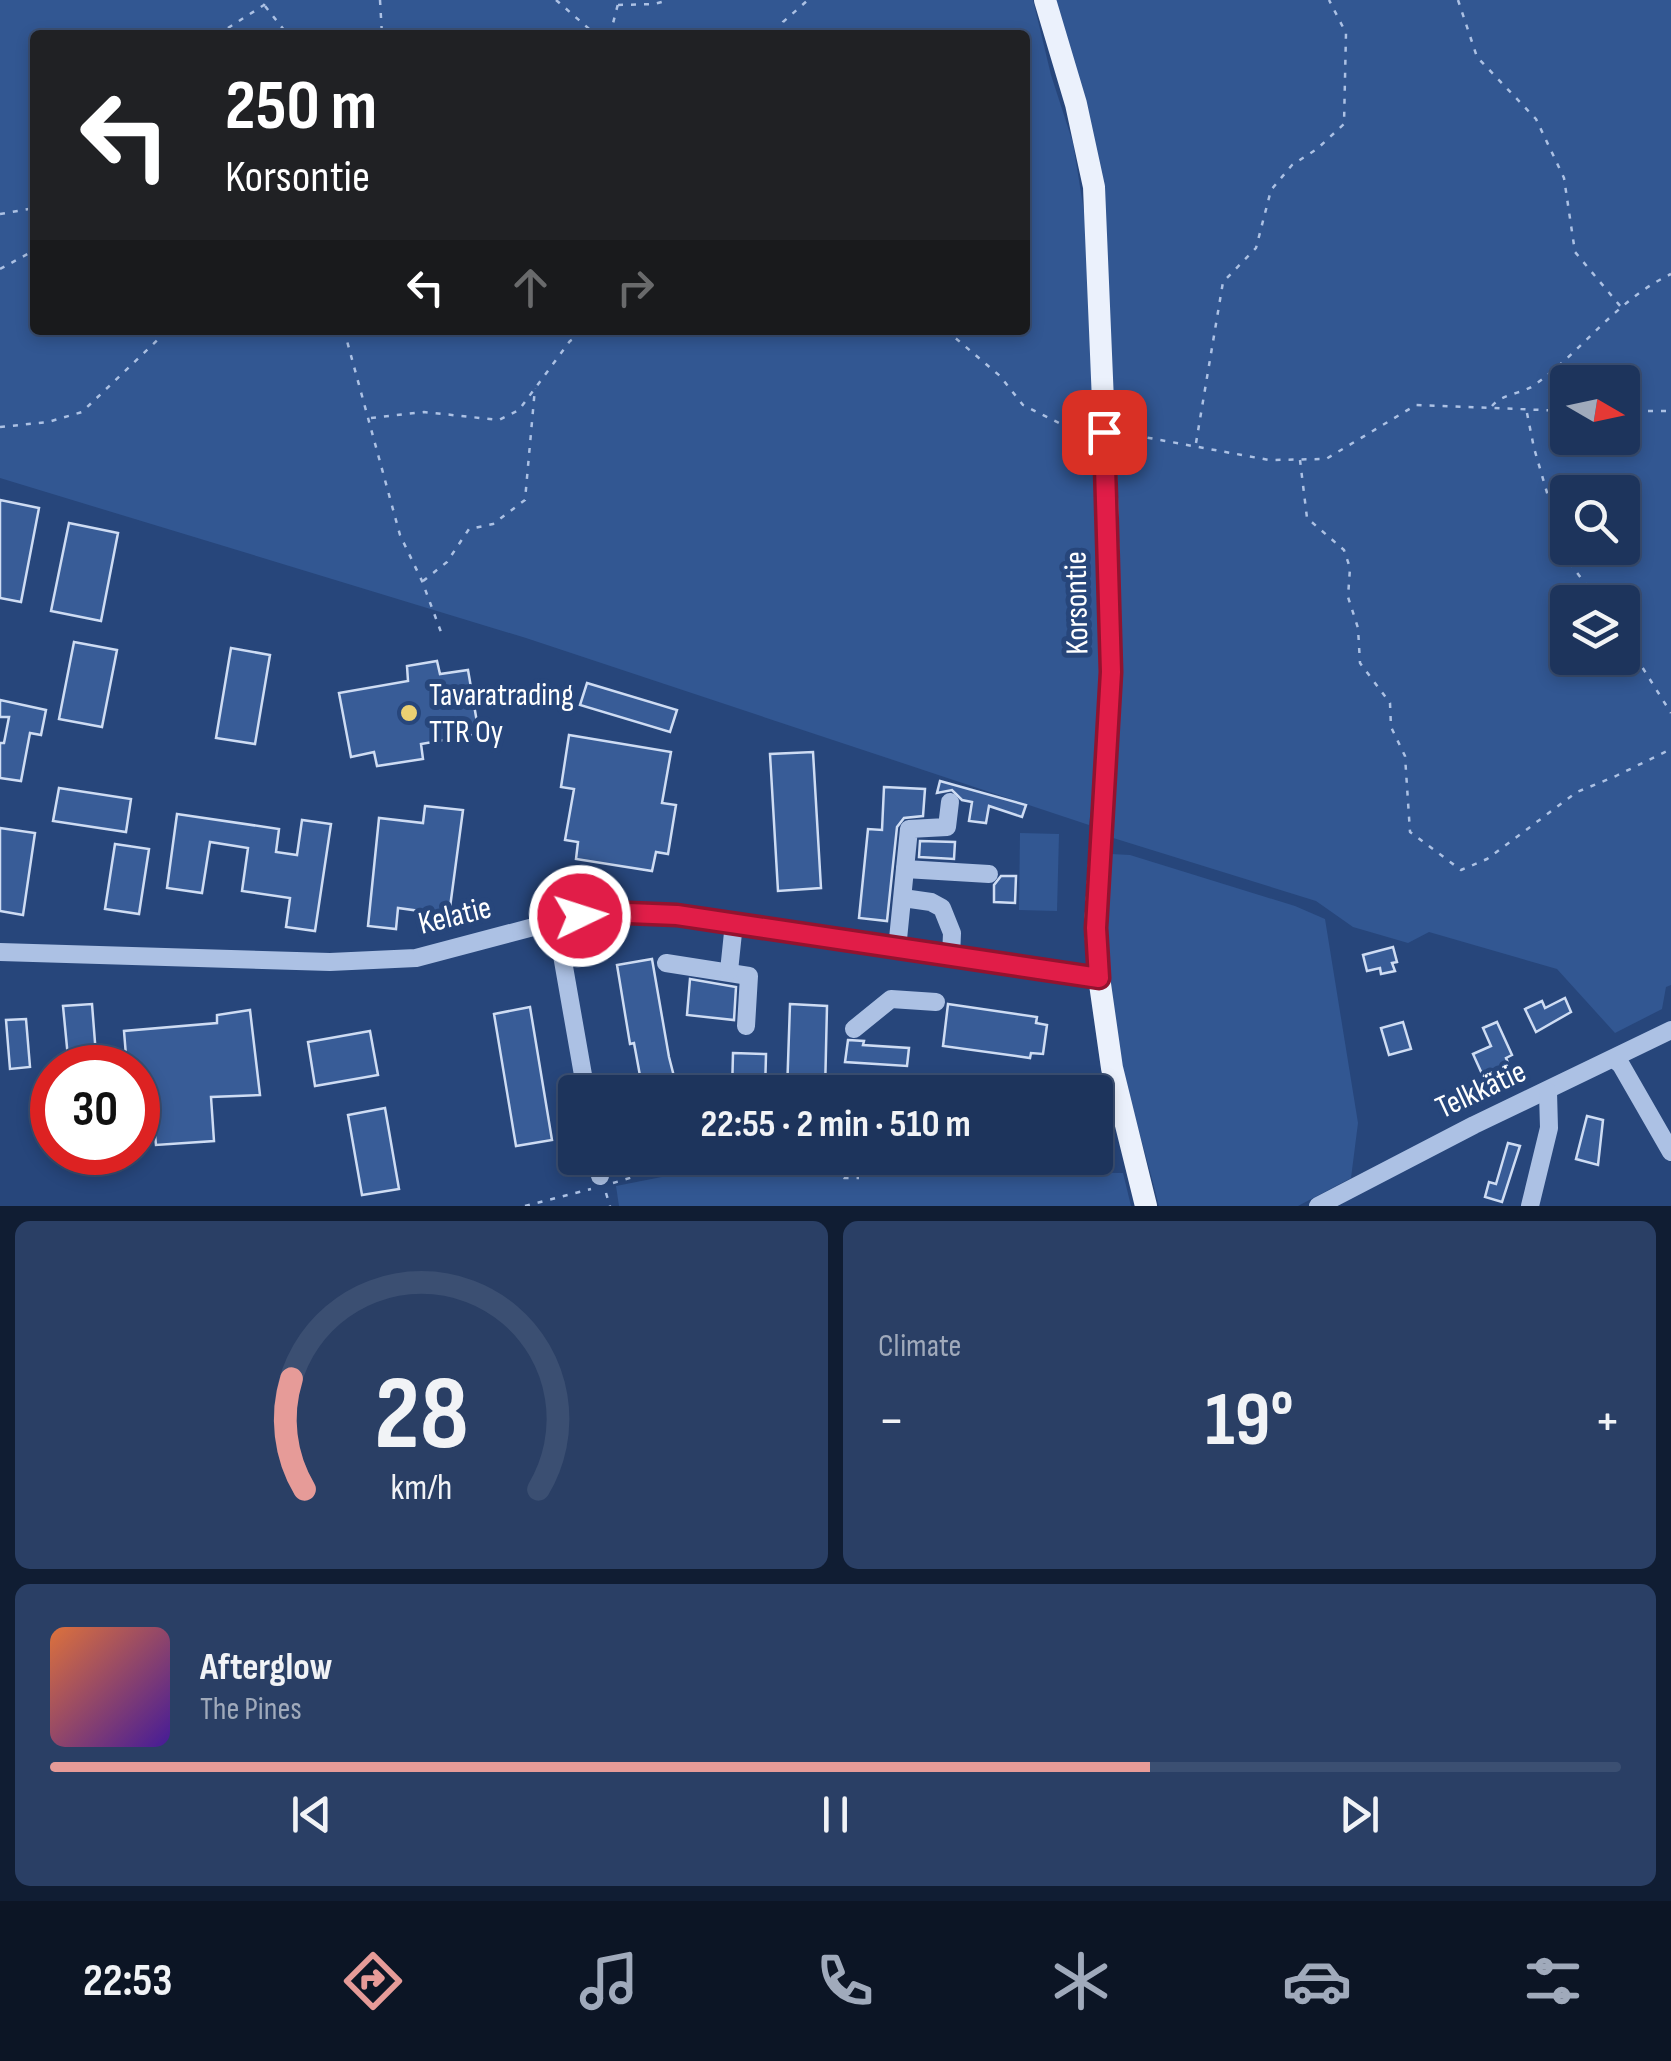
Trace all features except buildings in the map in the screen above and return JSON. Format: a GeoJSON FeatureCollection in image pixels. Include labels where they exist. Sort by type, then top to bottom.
{"type":"FeatureCollection","features":[{"type":"Feature","properties":{"kind":"main road","name":"Korsontie"},"geometry":{"type":"LineString","coordinates":[[1044,0],[1076,104],[1094,186],[1111,672],[1096,928],[1112,1068],[1146,1206]]}},
{"type":"Feature","properties":{"kind":"street"},"geometry":{"type":"LineString","coordinates":[[898,948],[909,829],[947,828],[950,802]]}},
{"type":"Feature","properties":{"kind":"street"},"geometry":{"type":"LineString","coordinates":[[905,868],[989,874]]}},
{"type":"Feature","properties":{"kind":"street"},"geometry":{"type":"LineString","coordinates":[[931,902],[934,870]]}},
{"type":"Feature","properties":{"kind":"street"},"geometry":{"type":"LineString","coordinates":[[902,898],[931,902],[942,908],[948,919],[951,957]]}},
{"type":"Feature","properties":{"kind":"street","name":"Kelatie"},"geometry":{"type":"LineString","coordinates":[[0,952],[330,962],[416,958],[556,920],[604,912],[668,914],[1099,978]]}},
{"type":"Feature","properties":{"kind":"street"},"geometry":{"type":"LineString","coordinates":[[556,920],[583,1075]]}},
{"type":"Feature","properties":{"kind":"street"},"geometry":{"type":"LineString","coordinates":[[729,971],[734,923]]}},
{"type":"Feature","properties":{"kind":"street"},"geometry":{"type":"LineString","coordinates":[[666,964],[749,976],[746,1026]]}},
{"type":"Feature","properties":{"kind":"street"},"geometry":{"type":"LineString","coordinates":[[854,1028],[891,999],[936,1002]]}},
{"type":"Feature","properties":{"kind":"street","name":"Telkkätie"},"geometry":{"type":"LineString","coordinates":[[1318,1206],[1671,1030]]}},
{"type":"Feature","properties":{"kind":"street"},"geometry":{"type":"LineString","coordinates":[[1614,1060],[1671,1152]]}},
{"type":"Feature","properties":{"kind":"street"},"geometry":{"type":"LineString","coordinates":[[1530,1206],[1549,1128],[1548,1092]]}},
{"type":"Feature","properties":{"kind":"path"},"geometry":{"type":"LineString","coordinates":[[380,0],[382,30]]}},
{"type":"Feature","properties":{"kind":"path"},"geometry":{"type":"LineString","coordinates":[[556,0],[590,30]]}},
{"type":"Feature","properties":{"kind":"path"},"geometry":{"type":"LineString","coordinates":[[611,30],[618,2],[654,4],[669,0]]}},
{"type":"Feature","properties":{"kind":"path"},"geometry":{"type":"LineString","coordinates":[[781,30],[783,22],[808,0]]}},
{"type":"Feature","properties":{"kind":"path"},"geometry":{"type":"LineString","coordinates":[[1195,446],[1223,282],[1256,248],[1271,190],[1292,165],[1344,124],[1346,33],[1330,0]]}},
{"type":"Feature","properties":{"kind":"path"},"geometry":{"type":"LineString","coordinates":[[1458,0],[1477,57],[1536,118],[1564,178],[1575,252],[1622,307]]}},
{"type":"Feature","properties":{"kind":"path"},"geometry":{"type":"LineString","coordinates":[[224,30],[264,2],[284,30]]}},
{"type":"Feature","properties":{"kind":"path"},"geometry":{"type":"LineString","coordinates":[[0,214],[30,209]]}},
{"type":"Feature","properties":{"kind":"path"},"geometry":{"type":"LineString","coordinates":[[0,269],[30,253]]}},
{"type":"Feature","properties":{"kind":"path"},"geometry":{"type":"LineString","coordinates":[[1491,407],[1497,399],[1527,390],[1550,374],[1622,307],[1650,284],[1671,274]]}},
{"type":"Feature","properties":{"kind":"path"},"geometry":{"type":"LineString","coordinates":[[0,427],[48,422],[82,412],[163,335]]}},
{"type":"Feature","properties":{"kind":"path"},"geometry":{"type":"LineString","coordinates":[[345,335],[400,535],[441,632]]}},
{"type":"Feature","properties":{"kind":"path"},"geometry":{"type":"LineString","coordinates":[[368,418],[424,412],[499,420],[520,410],[570,341],[580,335]]}},
{"type":"Feature","properties":{"kind":"path"},"geometry":{"type":"LineString","coordinates":[[952,335],[1000,376],[1023,405],[1064,426],[1269,460],[1326,459],[1416,406],[1550,411]]}},
{"type":"Feature","properties":{"kind":"path"},"geometry":{"type":"LineString","coordinates":[[422,581],[447,562],[469,529],[493,524],[525,500],[535,387]]}},
{"type":"Feature","properties":{"kind":"path"},"geometry":{"type":"LineString","coordinates":[[1527,411],[1566,558],[1586,585]]}},
{"type":"Feature","properties":{"kind":"path"},"geometry":{"type":"LineString","coordinates":[[1640,411],[1671,411]]}},
{"type":"Feature","properties":{"kind":"path"},"geometry":{"type":"LineString","coordinates":[[1300,460],[1307,518],[1344,550],[1350,568],[1348,597],[1358,628],[1360,662],[1390,703],[1390,727],[1405,756],[1410,832],[1430,848],[1461,870],[1488,860],[1577,792],[1671,748]]}},
{"type":"Feature","properties":{"kind":"path"},"geometry":{"type":"LineString","coordinates":[[1640,664],[1671,714]]}},
{"type":"Feature","properties":{"kind":"path"},"geometry":{"type":"LineString","coordinates":[[524,1206],[637,1175]]}},
{"type":"Feature","properties":{"kind":"path"},"geometry":{"type":"LineString","coordinates":[[839,1175],[860,1178]]}},
{"type":"Feature","properties":{"kind":"shaded area"},"geometry":{"type":"Polygon","coordinates":[[[0,0],[1033,0],[1073,143],[1086,224],[1102,665],[1098,752],[1089,825],[526,638],[0,478],[0,0]]]}},
{"type":"Feature","properties":{"kind":"shaded area"},"geometry":{"type":"Polygon","coordinates":[[[1056,0],[1671,0],[1671,985],[1666,987],[1662,1009],[1615,1033],[1557,969],[1429,932],[1408,943],[1353,927],[1316,901],[1110,837],[1119,701],[1106,260],[1056,0]]]}},
{"type":"Feature","properties":{"kind":"shaded area"},"geometry":{"type":"Polygon","coordinates":[[[1020,833],[1059,834],[1057,911],[1019,910],[1020,833]]]}},
{"type":"Feature","properties":{"kind":"shaded area"},"geometry":{"type":"Polygon","coordinates":[[[1111,854],[1130,855],[1325,919],[1358,1123],[1351,1178],[1298,1206],[1159,1206],[1120,1059],[1109,999],[1105,927],[1111,854]]]}},
{"type":"Feature","properties":{"kind":"shaded area"},"geometry":{"type":"Polygon","coordinates":[[[1123,1173],[1131,1206],[619,1206],[616,1186],[672,1175],[1123,1173]]]}},
{"type":"Feature","properties":{"kind":"place","name":"Tavaratrading TTR Oy"},"geometry":{"type":"Point","coordinates":[409,713]}},
{"type":"Feature","properties":{"kind":"route"},"geometry":{"type":"LineString","coordinates":[[580,916],[604,912],[677,915],[1099,978],[1096,928],[1111,672],[1104,432]]}}]}
